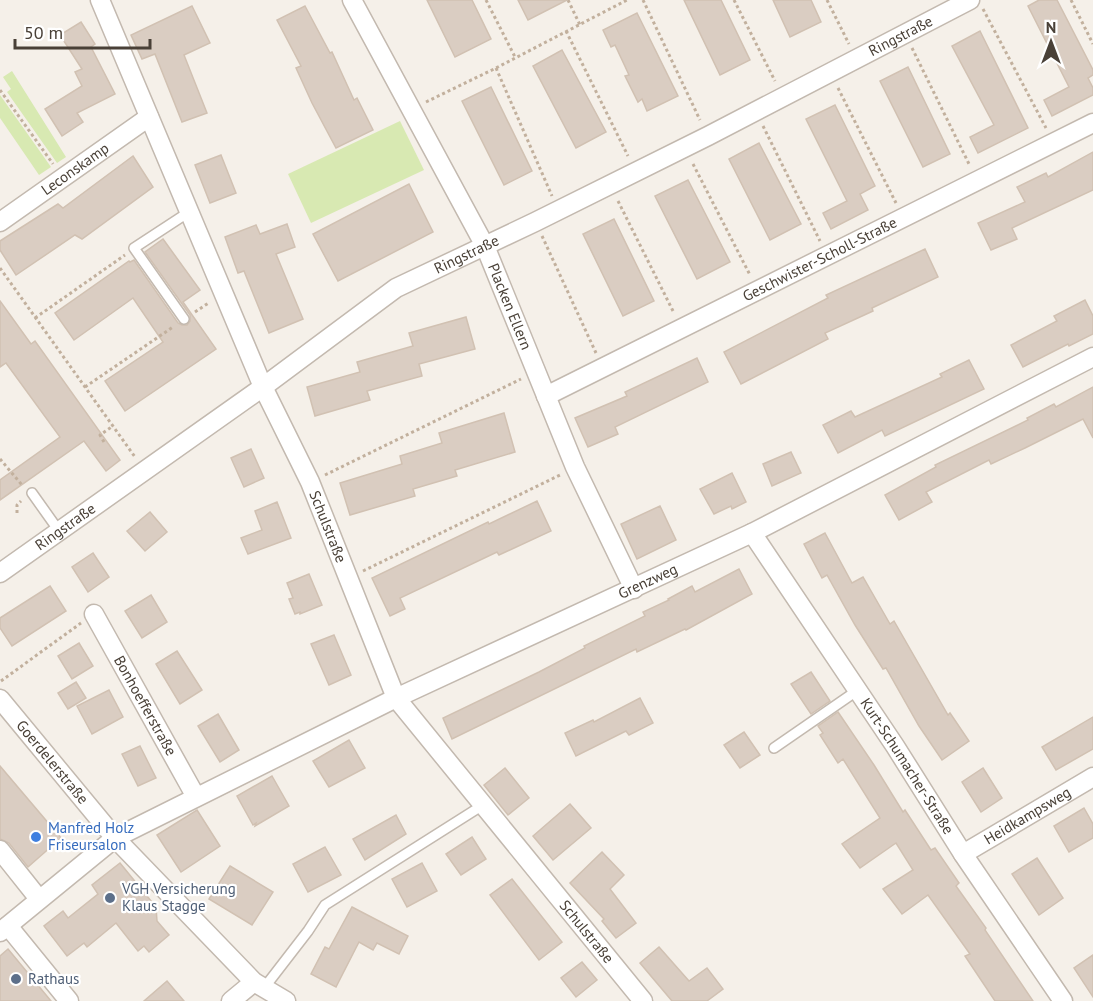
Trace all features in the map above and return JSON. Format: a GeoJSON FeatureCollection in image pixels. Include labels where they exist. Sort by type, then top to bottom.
{"type":"FeatureCollection","features":[{"type":"Feature","properties":{"kind":"street","name":"Schulstraße"},"geometry":{"type":"LineString","coordinates":[[100,0],[263,387],[310,482],[396,698],[643,1001]]}},
{"type":"Feature","properties":{"kind":"street","name":"Placken Ellern"},"geometry":{"type":"LineString","coordinates":[[351,0],[484,246],[575,467],[634,589]]}},
{"type":"Feature","properties":{"kind":"street","name":"Ringstraße"},"geometry":{"type":"LineString","coordinates":[[0,573],[263,387],[396,288],[559,211],[756,112],[970,0]]}},
{"type":"Feature","properties":{"kind":"street","name":"Leconskamp"},"geometry":{"type":"LineString","coordinates":[[0,222],[149,117]]}},
{"type":"Feature","properties":{"kind":"street","name":"Geschwister-Scholl-Straße"},"geometry":{"type":"LineString","coordinates":[[546,396],[1093,123]]}},
{"type":"Feature","properties":{"kind":"street","name":"Grenzweg"},"geometry":{"type":"LineString","coordinates":[[4,929],[115,838],[396,698],[752,533],[1093,357]]}},
{"type":"Feature","properties":{"kind":"street","name":"Kurt-Schumacher-Straße"},"geometry":{"type":"LineString","coordinates":[[752,533],[858,690],[963,854],[1064,1001]]}},
{"type":"Feature","properties":{"kind":"street","name":"Bonhoefferstraße"},"geometry":{"type":"LineString","coordinates":[[94,614],[196,797]]}},
{"type":"Feature","properties":{"kind":"street","name":"Goerdelerstraße"},"geometry":{"type":"LineString","coordinates":[[0,699],[115,838],[259,985],[286,1001]]}},
{"type":"Feature","properties":{"kind":"street","name":"Heidkampsweg"},"geometry":{"type":"LineString","coordinates":[[963,854],[1093,777]]}},
{"type":"Feature","properties":{"kind":"street"},"geometry":{"type":"LineString","coordinates":[[0,850],[39,899]]}},
{"type":"Feature","properties":{"kind":"street"},"geometry":{"type":"LineString","coordinates":[[4,929],[69,1001]]}},
{"type":"Feature","properties":{"kind":"street"},"geometry":{"type":"LineString","coordinates":[[231,1001],[259,985]]}},
{"type":"Feature","properties":{"kind":"lane"},"geometry":{"type":"LineString","coordinates":[[184,319],[134,248],[189,212]]}},
{"type":"Feature","properties":{"kind":"lane"},"geometry":{"type":"LineString","coordinates":[[32,493],[59,531]]}},
{"type":"Feature","properties":{"kind":"lane"},"geometry":{"type":"LineString","coordinates":[[774,748],[858,690]]}},
{"type":"Feature","properties":{"kind":"lane"},"geometry":{"type":"LineString","coordinates":[[259,985],[308,931],[325,905],[483,805]]}},
{"type":"Feature","properties":{"kind":"path"},"geometry":{"type":"LineString","coordinates":[[486,0],[516,58]]}},
{"type":"Feature","properties":{"kind":"path"},"geometry":{"type":"LineString","coordinates":[[568,0],[580,24]]}},
{"type":"Feature","properties":{"kind":"path"},"geometry":{"type":"LineString","coordinates":[[411,109],[627,0]]}},
{"type":"Feature","properties":{"kind":"path"},"geometry":{"type":"LineString","coordinates":[[643,0],[708,136]]}},
{"type":"Feature","properties":{"kind":"path"},"geometry":{"type":"LineString","coordinates":[[734,0],[784,97]]}},
{"type":"Feature","properties":{"kind":"path"},"geometry":{"type":"LineString","coordinates":[[827,0],[857,59]]}},
{"type":"Feature","properties":{"kind":"path"},"geometry":{"type":"LineString","coordinates":[[979,0],[1054,142]]}},
{"type":"Feature","properties":{"kind":"path"},"geometry":{"type":"LineString","coordinates":[[1071,0],[1093,44]]}},
{"type":"Feature","properties":{"kind":"path"},"geometry":{"type":"LineString","coordinates":[[566,32],[635,171]]}},
{"type":"Feature","properties":{"kind":"path"},"geometry":{"type":"LineString","coordinates":[[905,34],[978,181]]}},
{"type":"Feature","properties":{"kind":"path"},"geometry":{"type":"LineString","coordinates":[[496,68],[559,211]]}},
{"type":"Feature","properties":{"kind":"path"},"geometry":{"type":"LineString","coordinates":[[831,73],[904,218]]}},
{"type":"Feature","properties":{"kind":"path"},"geometry":{"type":"LineString","coordinates":[[0,90],[63,177]]}},
{"type":"Feature","properties":{"kind":"path"},"geometry":{"type":"LineString","coordinates":[[756,112],[827,256]]}},
{"type":"Feature","properties":{"kind":"path"},"geometry":{"type":"LineString","coordinates":[[685,147],[758,290]]}},
{"type":"Feature","properties":{"kind":"path"},"geometry":{"type":"LineString","coordinates":[[610,184],[682,328]]}},
{"type":"Feature","properties":{"kind":"path"},"geometry":{"type":"LineString","coordinates":[[535,222],[603,368]]}},
{"type":"Feature","properties":{"kind":"path"},"geometry":{"type":"LineString","coordinates":[[35,318],[134,248]]}},
{"type":"Feature","properties":{"kind":"path"},"geometry":{"type":"LineString","coordinates":[[0,268],[145,471]]}},
{"type":"Feature","properties":{"kind":"path"},"geometry":{"type":"LineString","coordinates":[[85,387],[223,292]]}},
{"type":"Feature","properties":{"kind":"path"},"geometry":{"type":"LineString","coordinates":[[310,482],[535,372]]}},
{"type":"Feature","properties":{"kind":"path"},"geometry":{"type":"LineString","coordinates":[[104,442],[100,435],[113,426]]}},
{"type":"Feature","properties":{"kind":"path"},"geometry":{"type":"LineString","coordinates":[[0,459],[29,494],[32,493]]}},
{"type":"Feature","properties":{"kind":"path"},"geometry":{"type":"LineString","coordinates":[[348,578],[575,467]]}},
{"type":"Feature","properties":{"kind":"path"},"geometry":{"type":"LineString","coordinates":[[0,682],[94,614]]}},
{"type":"Feature","properties":{"kind":"green space"},"geometry":{"type":"Polygon","coordinates":[[[12,71],[66,157],[57,163],[7,92],[11,89],[3,77],[12,71]]]}},
{"type":"Feature","properties":{"kind":"green space"},"geometry":{"type":"Polygon","coordinates":[[[0,95],[51,167],[39,175],[0,118],[0,95]]]}},
{"type":"Feature","properties":{"kind":"green space"},"geometry":{"type":"Polygon","coordinates":[[[400,121],[424,170],[311,223],[288,174],[400,121]]]}},
{"type":"Feature","properties":{"kind":"building"},"geometry":{"type":"Polygon","coordinates":[[[427,0],[472,0],[491,39],[455,57],[427,0]]]}},
{"type":"Feature","properties":{"kind":"building"},"geometry":{"type":"Polygon","coordinates":[[[518,0],[567,0],[528,20],[518,0]]]}},
{"type":"Feature","properties":{"kind":"building"},"geometry":{"type":"Polygon","coordinates":[[[684,0],[721,0],[750,60],[720,75],[684,0]]]}},
{"type":"Feature","properties":{"kind":"building"},"geometry":{"type":"Polygon","coordinates":[[[773,0],[811,0],[821,22],[790,37],[773,0]]]}},
{"type":"Feature","properties":{"kind":"building"},"geometry":{"type":"Polygon","coordinates":[[[1039,0],[1057,0],[1093,70],[1093,75],[1088,78],[1093,88],[1093,95],[1052,116],[1044,100],[1069,87],[1028,6],[1039,0]]]}},
{"type":"Feature","properties":{"kind":"building"},"geometry":{"type":"Polygon","coordinates":[[[192,6],[210,43],[184,55],[207,113],[182,122],[155,54],[142,59],[131,35],[192,6]]]}},
{"type":"Feature","properties":{"kind":"building"},"geometry":{"type":"Polygon","coordinates":[[[305,6],[330,53],[332,52],[354,100],[357,98],[373,130],[336,148],[312,103],[296,68],[301,66],[277,20],[305,6]]]}},
{"type":"Feature","properties":{"kind":"building"},"geometry":{"type":"Polygon","coordinates":[[[637,13],[678,96],[647,111],[642,99],[638,102],[625,76],[629,75],[615,45],[611,47],[603,30],[637,13]]]}},
{"type":"Feature","properties":{"kind":"building"},"geometry":{"type":"Polygon","coordinates":[[[81,22],[95,44],[91,47],[115,94],[77,113],[83,122],[62,136],[45,109],[82,86],[75,72],[82,69],[60,35],[81,22]]]}},
{"type":"Feature","properties":{"kind":"building"},"geometry":{"type":"Polygon","coordinates":[[[980,31],[1028,128],[978,153],[970,137],[994,125],[952,46],[980,31]]]}},
{"type":"Feature","properties":{"kind":"building"},"geometry":{"type":"Polygon","coordinates":[[[562,50],[606,132],[576,148],[533,66],[562,50]]]}},
{"type":"Feature","properties":{"kind":"building"},"geometry":{"type":"Polygon","coordinates":[[[908,67],[950,154],[923,167],[880,81],[908,67]]]}},
{"type":"Feature","properties":{"kind":"building"},"geometry":{"type":"Polygon","coordinates":[[[491,87],[532,171],[504,185],[462,101],[491,87]]]}},
{"type":"Feature","properties":{"kind":"building"},"geometry":{"type":"Polygon","coordinates":[[[835,105],[875,186],[860,194],[868,210],[831,229],[823,213],[847,201],[806,119],[835,105]]]}},
{"type":"Feature","properties":{"kind":"building"},"geometry":{"type":"Polygon","coordinates":[[[759,143],[801,224],[770,240],[729,159],[759,143]]]}},
{"type":"Feature","properties":{"kind":"building"},"geometry":{"type":"Polygon","coordinates":[[[1093,152],[1093,190],[1012,228],[1017,239],[991,250],[978,223],[1025,202],[1017,187],[1046,173],[1048,177],[1093,152]]]}},
{"type":"Feature","properties":{"kind":"building"},"geometry":{"type":"Polygon","coordinates":[[[221,155],[236,193],[210,203],[195,165],[221,155]]]}},
{"type":"Feature","properties":{"kind":"building"},"geometry":{"type":"Polygon","coordinates":[[[133,156],[153,187],[82,239],[75,235],[16,275],[0,250],[0,241],[58,204],[63,208],[133,156]]]}},
{"type":"Feature","properties":{"kind":"building"},"geometry":{"type":"Polygon","coordinates":[[[688,180],[730,262],[697,279],[655,196],[688,180]]]}},
{"type":"Feature","properties":{"kind":"building"},"geometry":{"type":"Polygon","coordinates":[[[409,184],[433,232],[338,281],[313,234],[409,184]]]}},
{"type":"Feature","properties":{"kind":"building"},"geometry":{"type":"Polygon","coordinates":[[[614,219],[654,301],[623,316],[583,234],[614,219]]]}},
{"type":"Feature","properties":{"kind":"building"},"geometry":{"type":"Polygon","coordinates":[[[287,224],[295,247],[276,254],[303,319],[269,333],[244,271],[238,273],[225,237],[256,225],[260,234],[287,224]]]}},
{"type":"Feature","properties":{"kind":"building"},"geometry":{"type":"Polygon","coordinates":[[[163,239],[200,290],[183,302],[216,349],[125,411],[105,381],[163,342],[133,298],[74,340],[55,313],[129,261],[134,260],[178,323],[187,325],[190,315],[145,252],[163,239]]]}},
{"type":"Feature","properties":{"kind":"building"},"geometry":{"type":"Polygon","coordinates":[[[925,249],[938,277],[825,333],[828,339],[741,384],[724,352],[828,298],[826,295],[925,249]]]}},
{"type":"Feature","properties":{"kind":"building"},"geometry":{"type":"Polygon","coordinates":[[[1085,300],[1093,316],[1093,334],[1023,367],[1011,345],[1057,321],[1054,316],[1085,300]]]}},
{"type":"Feature","properties":{"kind":"building"},"geometry":{"type":"Polygon","coordinates":[[[0,301],[31,344],[35,341],[120,460],[106,471],[84,441],[0,500],[0,480],[60,437],[6,363],[0,367],[0,301]]]}},
{"type":"Feature","properties":{"kind":"building"},"geometry":{"type":"Polygon","coordinates":[[[466,317],[475,349],[419,364],[422,376],[367,391],[370,400],[315,416],[307,387],[360,372],[357,362],[413,346],[409,333],[466,317]]]}},
{"type":"Feature","properties":{"kind":"building"},"geometry":{"type":"Polygon","coordinates":[[[697,358],[708,382],[615,427],[618,434],[588,447],[575,418],[627,396],[625,392],[697,358]]]}},
{"type":"Feature","properties":{"kind":"building"},"geometry":{"type":"Polygon","coordinates":[[[969,360],[984,389],[885,436],[882,430],[838,453],[823,425],[851,411],[855,417],[942,377],[940,374],[969,360]]]}},
{"type":"Feature","properties":{"kind":"building"},"geometry":{"type":"Polygon","coordinates":[[[1093,387],[1093,438],[1083,419],[991,464],[989,460],[926,492],[932,502],[899,520],[885,495],[936,467],[935,465],[1028,420],[1027,418],[1054,404],[1056,407],[1093,387]]]}},
{"type":"Feature","properties":{"kind":"building"},"geometry":{"type":"Polygon","coordinates":[[[504,413],[515,452],[455,470],[457,476],[413,489],[415,496],[350,515],[340,483],[402,464],[400,456],[442,443],[439,433],[504,413]]]}},
{"type":"Feature","properties":{"kind":"building"},"geometry":{"type":"Polygon","coordinates":[[[251,449],[264,478],[244,487],[231,458],[251,449]]]}},
{"type":"Feature","properties":{"kind":"building"},"geometry":{"type":"Polygon","coordinates":[[[791,452],[801,473],[772,486],[763,464],[791,452]]]}},
{"type":"Feature","properties":{"kind":"building"},"geometry":{"type":"Polygon","coordinates":[[[732,473],[746,502],[714,514],[700,489],[732,473]]]}},
{"type":"Feature","properties":{"kind":"building"},"geometry":{"type":"Polygon","coordinates":[[[537,501],[551,531],[499,555],[497,552],[400,598],[405,609],[390,616],[372,578],[537,501]]]}},
{"type":"Feature","properties":{"kind":"building"},"geometry":{"type":"Polygon","coordinates":[[[277,502],[291,538],[248,554],[241,538],[262,530],[255,511],[277,502]]]}},
{"type":"Feature","properties":{"kind":"building"},"geometry":{"type":"Polygon","coordinates":[[[660,506],[676,540],[637,559],[621,524],[660,506]]]}},
{"type":"Feature","properties":{"kind":"building"},"geometry":{"type":"Polygon","coordinates":[[[150,512],[167,532],[145,551],[127,531],[150,512]]]}},
{"type":"Feature","properties":{"kind":"building"},"geometry":{"type":"Polygon","coordinates":[[[825,533],[852,583],[863,577],[890,624],[894,621],[948,715],[950,713],[969,741],[942,760],[919,726],[886,668],[883,669],[855,625],[827,575],[822,578],[804,544],[825,533]]]}},
{"type":"Feature","properties":{"kind":"building"},"geometry":{"type":"Polygon","coordinates":[[[93,553],[109,577],[88,592],[72,567],[93,553]]]}},
{"type":"Feature","properties":{"kind":"building"},"geometry":{"type":"Polygon","coordinates":[[[739,569],[752,594],[686,630],[637,652],[636,649],[452,739],[443,718],[585,648],[584,646],[645,616],[643,612],[692,586],[695,592],[739,569]]]}},
{"type":"Feature","properties":{"kind":"building"},"geometry":{"type":"Polygon","coordinates":[[[309,574],[322,605],[295,614],[289,599],[293,598],[287,583],[309,574]]]}},
{"type":"Feature","properties":{"kind":"building"},"geometry":{"type":"Polygon","coordinates":[[[50,586],[66,611],[12,646],[0,628],[0,618],[50,586]]]}},
{"type":"Feature","properties":{"kind":"building"},"geometry":{"type":"Polygon","coordinates":[[[151,595],[167,622],[142,638],[125,611],[151,595]]]}},
{"type":"Feature","properties":{"kind":"building"},"geometry":{"type":"Polygon","coordinates":[[[334,635],[351,675],[329,685],[311,644],[334,635]]]}},
{"type":"Feature","properties":{"kind":"building"},"geometry":{"type":"Polygon","coordinates":[[[79,643],[93,666],[72,679],[58,656],[79,643]]]}},
{"type":"Feature","properties":{"kind":"building"},"geometry":{"type":"Polygon","coordinates":[[[177,651],[202,690],[180,704],[156,664],[177,651]]]}},
{"type":"Feature","properties":{"kind":"building"},"geometry":{"type":"Polygon","coordinates":[[[811,672],[830,701],[811,714],[791,684],[811,672]]]}},
{"type":"Feature","properties":{"kind":"building"},"geometry":{"type":"Polygon","coordinates":[[[76,682],[86,698],[68,709],[58,693],[76,682]]]}},
{"type":"Feature","properties":{"kind":"building"},"geometry":{"type":"Polygon","coordinates":[[[109,690],[123,717],[92,734],[77,706],[109,690]]]}},
{"type":"Feature","properties":{"kind":"building"},"geometry":{"type":"Polygon","coordinates":[[[640,698],[653,723],[629,735],[626,731],[576,756],[565,733],[593,720],[594,722],[640,698]]]}},
{"type":"Feature","properties":{"kind":"building"},"geometry":{"type":"Polygon","coordinates":[[[838,712],[903,812],[905,810],[931,850],[935,848],[959,883],[956,886],[1033,1001],[995,1001],[965,956],[970,954],[928,895],[902,914],[883,889],[913,870],[896,843],[860,868],[842,844],[880,818],[843,759],[838,763],[820,735],[823,733],[818,726],[838,712]]]}},
{"type":"Feature","properties":{"kind":"building"},"geometry":{"type":"Polygon","coordinates":[[[218,714],[239,750],[220,762],[198,726],[218,714]]]}},
{"type":"Feature","properties":{"kind":"building"},"geometry":{"type":"Polygon","coordinates":[[[1093,717],[1093,749],[1056,770],[1042,747],[1093,717]]]}},
{"type":"Feature","properties":{"kind":"building"},"geometry":{"type":"Polygon","coordinates":[[[744,732],[760,755],[740,768],[724,745],[744,732]]]}},
{"type":"Feature","properties":{"kind":"building"},"geometry":{"type":"Polygon","coordinates":[[[349,740],[365,768],[329,787],[313,761],[349,740]]]}},
{"type":"Feature","properties":{"kind":"building"},"geometry":{"type":"Polygon","coordinates":[[[140,746],[156,778],[138,786],[122,754],[140,746]]]}},
{"type":"Feature","properties":{"kind":"building"},"geometry":{"type":"Polygon","coordinates":[[[0,766],[61,838],[28,867],[9,843],[0,839],[0,766]]]}},
{"type":"Feature","properties":{"kind":"building"},"geometry":{"type":"Polygon","coordinates":[[[505,768],[529,798],[508,815],[484,785],[505,768]]]}},
{"type":"Feature","properties":{"kind":"building"},"geometry":{"type":"Polygon","coordinates":[[[983,768],[1002,798],[981,812],[962,782],[983,768]]]}},
{"type":"Feature","properties":{"kind":"building"},"geometry":{"type":"Polygon","coordinates":[[[272,776],[289,806],[255,826],[256,823],[253,825],[237,796],[272,776]]]}},
{"type":"Feature","properties":{"kind":"building"},"geometry":{"type":"Polygon","coordinates":[[[570,804],[591,828],[553,860],[533,836],[570,804]]]}},
{"type":"Feature","properties":{"kind":"building"},"geometry":{"type":"Polygon","coordinates":[[[1084,808],[1093,824],[1093,838],[1069,852],[1054,826],[1084,808]]]}},
{"type":"Feature","properties":{"kind":"building"},"geometry":{"type":"Polygon","coordinates":[[[197,810],[220,846],[181,872],[157,835],[197,810]]]}},
{"type":"Feature","properties":{"kind":"building"},"geometry":{"type":"Polygon","coordinates":[[[396,815],[406,834],[365,860],[353,839],[396,815]]]}},
{"type":"Feature","properties":{"kind":"building"},"geometry":{"type":"Polygon","coordinates":[[[472,837],[486,859],[461,875],[446,854],[472,837]]]}},
{"type":"Feature","properties":{"kind":"building"},"geometry":{"type":"Polygon","coordinates":[[[325,847],[341,875],[308,892],[293,864],[325,847]]]}},
{"type":"Feature","properties":{"kind":"building"},"geometry":{"type":"Polygon","coordinates":[[[602,852],[624,875],[610,889],[636,923],[616,938],[602,921],[604,919],[570,883],[602,852]]]}},
{"type":"Feature","properties":{"kind":"building"},"geometry":{"type":"Polygon","coordinates":[[[1037,858],[1063,898],[1039,915],[1012,874],[1037,858]]]}},
{"type":"Feature","properties":{"kind":"building"},"geometry":{"type":"Polygon","coordinates":[[[120,863],[156,907],[157,921],[169,935],[149,952],[144,946],[138,951],[116,923],[87,947],[84,943],[67,956],[44,926],[63,911],[68,918],[98,894],[92,885],[120,863]]]}},
{"type":"Feature","properties":{"kind":"building"},"geometry":{"type":"Polygon","coordinates":[[[422,863],[437,891],[407,907],[392,879],[422,863]]]}},
{"type":"Feature","properties":{"kind":"building"},"geometry":{"type":"Polygon","coordinates":[[[230,866],[273,892],[252,925],[209,899],[230,866]]]}},
{"type":"Feature","properties":{"kind":"building"},"geometry":{"type":"Polygon","coordinates":[[[512,879],[562,942],[539,960],[490,895],[512,879]]]}},
{"type":"Feature","properties":{"kind":"building"},"geometry":{"type":"Polygon","coordinates":[[[352,907],[408,936],[399,954],[377,943],[373,950],[359,942],[336,987],[311,974],[325,947],[329,949],[352,907]]]}},
{"type":"Feature","properties":{"kind":"building"},"geometry":{"type":"Polygon","coordinates":[[[659,947],[689,981],[707,968],[723,989],[707,1001],[672,1001],[640,963],[659,947]]]}},
{"type":"Feature","properties":{"kind":"building","name":"Rathaus"},"geometry":{"type":"Polygon","coordinates":[[[8,949],[51,1001],[0,1001],[0,956],[8,949]]]}},
{"type":"Feature","properties":{"kind":"building"},"geometry":{"type":"Polygon","coordinates":[[[1093,955],[1093,997],[1074,968],[1093,955]]]}},
{"type":"Feature","properties":{"kind":"building"},"geometry":{"type":"Polygon","coordinates":[[[582,962],[597,980],[576,997],[561,978],[582,962]]]}},
{"type":"Feature","properties":{"kind":"building"},"geometry":{"type":"Polygon","coordinates":[[[167,981],[184,1001],[144,1001],[167,981]]]}},
{"type":"Feature","properties":{"kind":"place","name":"Manfred Holz Friseursalon"},"geometry":{"type":"Point","coordinates":[36,837]}},
{"type":"Feature","properties":{"kind":"place","name":"VGH Versicherung Klaus Stagge"},"geometry":{"type":"Point","coordinates":[110,898]}},
{"type":"Feature","properties":{"kind":"place","name":"Rathaus"},"geometry":{"type":"Point","coordinates":[16,979]}}]}
